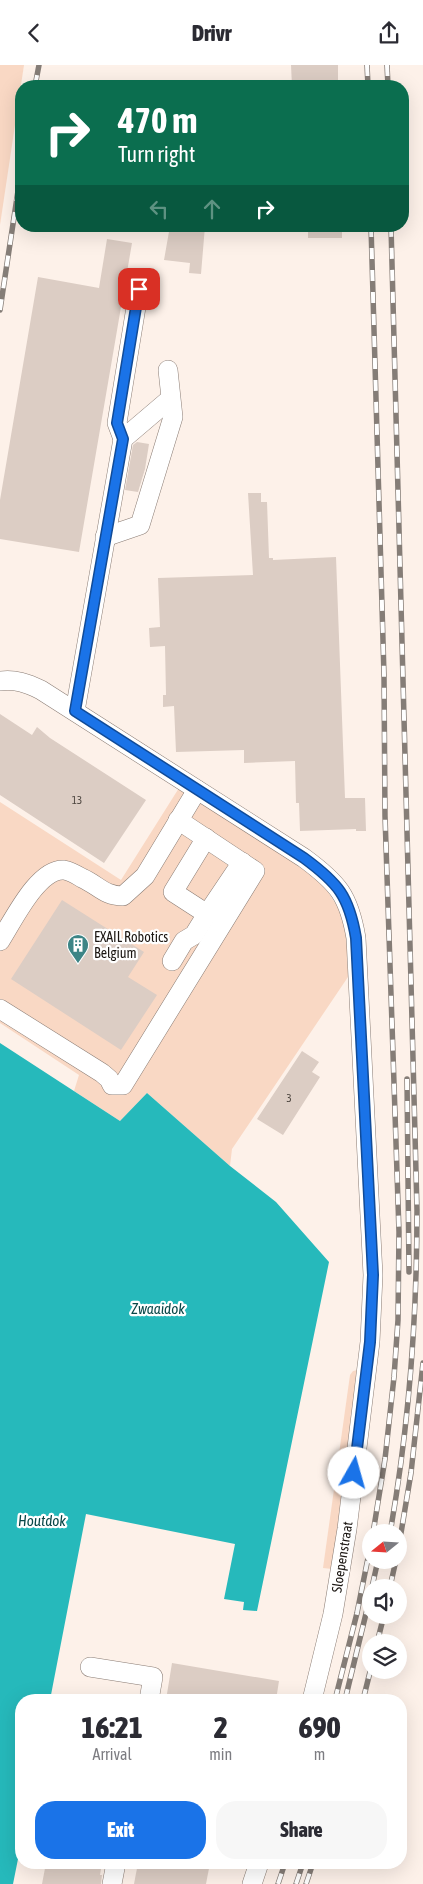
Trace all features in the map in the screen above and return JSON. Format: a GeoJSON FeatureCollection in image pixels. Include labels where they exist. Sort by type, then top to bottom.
{"type":"FeatureCollection","features":[{"type":"Feature","properties":{"kind":"street"},"geometry":{"type":"LineString","coordinates":[[75,711],[123,439],[117,423],[139,289]]}},
{"type":"Feature","properties":{"kind":"street"},"geometry":{"type":"LineString","coordinates":[[105,537],[140,525],[173,417],[168,370]]}},
{"type":"Feature","properties":{"kind":"street"},"geometry":{"type":"LineString","coordinates":[[123,439],[170,399]]}},
{"type":"Feature","properties":{"kind":"street","name":"Sloepenstraat"},"geometry":{"type":"LineString","coordinates":[[0,681],[25,682],[41,690],[304,858],[336,885],[346,901],[352,917],[356,938],[373,1275],[370,1342],[347,1529],[333,1614],[313,1694]]}},
{"type":"Feature","properties":{"kind":"street"},"geometry":{"type":"LineString","coordinates":[[0,941],[38,882],[48,873],[64,870],[83,878],[112,896],[123,896],[145,876],[197,790]]}},
{"type":"Feature","properties":{"kind":"street"},"geometry":{"type":"LineString","coordinates":[[0,1009],[102,1073],[109,1079],[112,1085],[123,1085],[256,871],[178,820]]}},
{"type":"Feature","properties":{"kind":"street"},"geometry":{"type":"LineString","coordinates":[[206,838],[173,892],[207,914]]}},
{"type":"Feature","properties":{"kind":"street"},"geometry":{"type":"LineString","coordinates":[[172,961],[184,941],[194,935],[242,862]]}},
{"type":"Feature","properties":{"kind":"street"},"geometry":{"type":"LineString","coordinates":[[90,1667],[153,1677],[150,1694]]}},
{"type":"Feature","properties":{"kind":"street"},"geometry":{"type":"LineString","coordinates":[[112,1884],[115,1869]]}},
{"type":"Feature","properties":{"kind":"street"},"geometry":{"type":"LineString","coordinates":[[252,1884],[257,1869]]}},
{"type":"Feature","properties":{"kind":"shaded area"},"geometry":{"type":"Polygon","coordinates":[[[0,65],[24,65],[22,80],[15,80],[15,125],[0,225],[0,65]]]}},
{"type":"Feature","properties":{"kind":"shaded area"},"geometry":{"type":"Polygon","coordinates":[[[179,788],[312,875],[328,892],[341,912],[347,935],[348,977],[232,1149],[230,1166],[147,1093],[120,1121],[74,1091],[79,1075],[0,1023],[0,802],[121,880],[179,788]]]}},
{"type":"Feature","properties":{"kind":"shaded area"},"geometry":{"type":"Polygon","coordinates":[[[358,1370],[332,1569],[323,1568],[350,1375],[353,1371],[358,1370]]]}},
{"type":"Feature","properties":{"kind":"water","name":"Zwaaidok"},"geometry":{"type":"Polygon","coordinates":[[[0,1043],[120,1121],[147,1093],[230,1166],[276,1202],[329,1262],[257,1611],[243,1610],[244,1602],[224,1599],[235,1544],[86,1514],[51,1694],[15,1694],[16,1869],[13,1884],[0,1884],[0,1043]]]}},
{"type":"Feature","properties":{"kind":"building"},"geometry":{"type":"Polygon","coordinates":[[[291,65],[338,65],[338,80],[292,80],[291,65]]]}},
{"type":"Feature","properties":{"kind":"building"},"geometry":{"type":"Polygon","coordinates":[[[169,232],[204,232],[201,274],[189,273],[190,263],[164,260],[169,232]]]}},
{"type":"Feature","properties":{"kind":"building"},"geometry":{"type":"Polygon","coordinates":[[[308,232],[342,232],[342,238],[308,238],[308,232]]]}},
{"type":"Feature","properties":{"kind":"building"},"geometry":{"type":"Polygon","coordinates":[[[107,239],[132,243],[79,552],[0,539],[0,500],[38,277],[99,288],[107,239]]]}},
{"type":"Feature","properties":{"kind":"building"},"geometry":{"type":"Polygon","coordinates":[[[137,442],[149,444],[145,469],[138,492],[125,490],[133,445],[137,442]]]}},
{"type":"Feature","properties":{"kind":"building"},"geometry":{"type":"Polygon","coordinates":[[[248,493],[261,493],[261,502],[267,502],[269,558],[273,558],[273,560],[336,557],[345,798],[365,798],[366,831],[356,831],[356,829],[300,831],[299,803],[296,803],[295,761],[244,763],[244,750],[176,752],[174,706],[163,707],[163,695],[166,695],[165,646],[150,647],[149,628],[160,627],[158,578],[253,575],[248,493]]]}},
{"type":"Feature","properties":{"kind":"building"},"geometry":{"type":"Polygon","coordinates":[[[0,714],[32,735],[37,727],[50,738],[146,800],[104,863],[0,795],[0,714]]]}},
{"type":"Feature","properties":{"kind":"building","name":"EXAIL Robotics Belgium"},"geometry":{"type":"Polygon","coordinates":[[[62,900],[144,952],[128,977],[157,995],[121,1050],[11,979],[62,900]]]}},
{"type":"Feature","properties":{"kind":"building"},"geometry":{"type":"Polygon","coordinates":[[[302,1051],[319,1062],[312,1072],[320,1077],[283,1135],[257,1119],[302,1051]]]}},
{"type":"Feature","properties":{"kind":"building"},"geometry":{"type":"Polygon","coordinates":[[[172,1663],[279,1681],[277,1694],[167,1694],[172,1663]]]}},
{"type":"Feature","properties":{"kind":"building"},"geometry":{"type":"Polygon","coordinates":[[[45,1869],[101,1869],[101,1884],[42,1884],[45,1869]]]}},
{"type":"Feature","properties":{"kind":"building"},"geometry":{"type":"Polygon","coordinates":[[[137,1869],[209,1869],[206,1884],[134,1884],[137,1869]]]}},
{"type":"Feature","properties":{"kind":"railway"},"geometry":{"type":"LineString","coordinates":[[36,80],[39,65]]}},
{"type":"Feature","properties":{"kind":"railway"},"geometry":{"type":"LineString","coordinates":[[367,65],[368,80]]}},
{"type":"Feature","properties":{"kind":"railway"},"geometry":{"type":"LineString","coordinates":[[387,65],[388,80]]}},
{"type":"Feature","properties":{"kind":"railway"},"geometry":{"type":"LineString","coordinates":[[0,310],[15,211]]}},
{"type":"Feature","properties":{"kind":"railway"},"geometry":{"type":"LineString","coordinates":[[371,232],[384,675],[385,816],[399,1232],[398,1320],[394,1377],[385,1459],[374,1524]]}},
{"type":"Feature","properties":{"kind":"railway"},"geometry":{"type":"LineString","coordinates":[[391,232],[417,1210],[411,1372],[392,1524]]}},
{"type":"Feature","properties":{"kind":"railway"},"geometry":{"type":"LineString","coordinates":[[407,1079],[409,1272]]}},
{"type":"Feature","properties":{"kind":"railway"},"geometry":{"type":"LineString","coordinates":[[402,1524],[411,1473],[423,1363]]}},
{"type":"Feature","properties":{"kind":"railway"},"geometry":{"type":"LineString","coordinates":[[337,1694],[366,1569]]}},
{"type":"Feature","properties":{"kind":"railway"},"geometry":{"type":"LineString","coordinates":[[374,1579],[376,1569]]}},
{"type":"Feature","properties":{"kind":"railway"},"geometry":{"type":"LineString","coordinates":[[392,1579],[394,1569]]}},
{"type":"Feature","properties":{"kind":"railway"},"geometry":{"type":"LineString","coordinates":[[346,1694],[363,1624]]}},
{"type":"Feature","properties":{"kind":"railway"},"geometry":{"type":"LineString","coordinates":[[379,1634],[382,1624]]}},
{"type":"Feature","properties":{"kind":"railway"},"geometry":{"type":"LineString","coordinates":[[364,1694],[368,1679]]}},
{"type":"Feature","properties":{"kind":"railway"},"geometry":{"type":"LineString","coordinates":[[278,1884],[283,1869]]}},
{"type":"Feature","properties":{"kind":"railway"},"geometry":{"type":"LineString","coordinates":[[296,1884],[301,1869]]}},
{"type":"Feature","properties":{"kind":"railway"},"geometry":{"type":"LineString","coordinates":[[306,1884],[311,1869]]}},
{"type":"Feature","properties":{"kind":"place","name":"EXAIL Robotics Belgium"},"geometry":{"type":"Point","coordinates":[78,964]}},
{"type":"Feature","properties":{"kind":"route"},"geometry":{"type":"LineString","coordinates":[[139,289],[117,423],[123,439],[75,711],[304,858],[336,885],[352,915],[356,938],[373,1275],[370,1342],[354,1473]]}},
{"type":"Feature","properties":{"kind":"water label","name":"Houtdok"},"geometry":{"type":"Point","coordinates":[42,1521]}}]}
